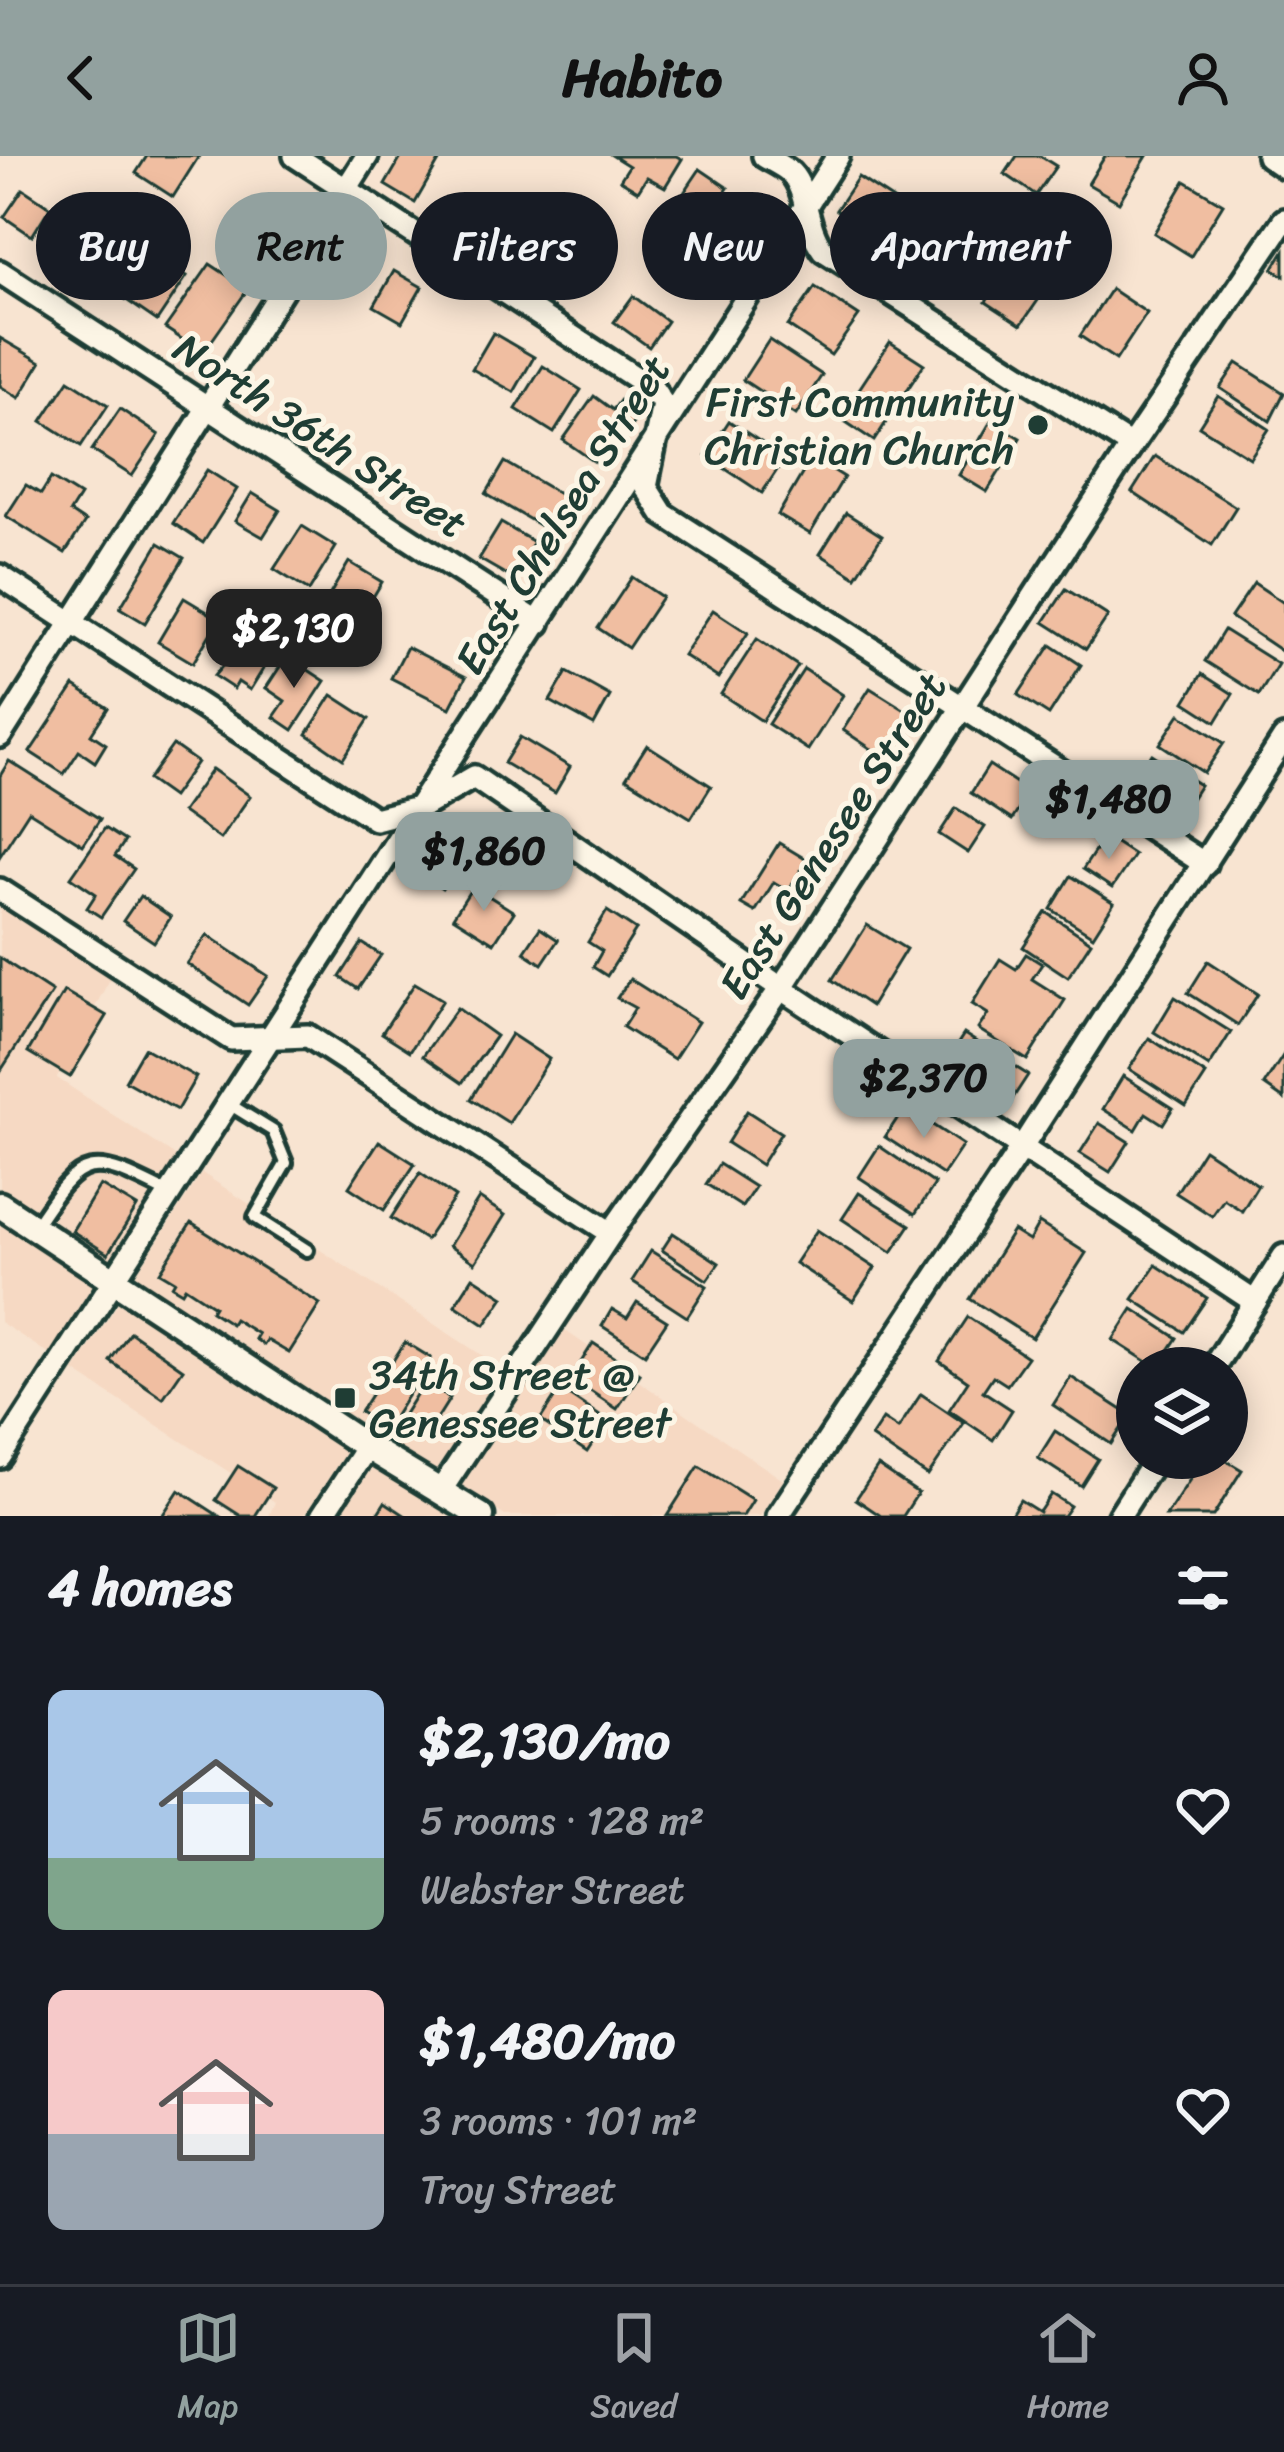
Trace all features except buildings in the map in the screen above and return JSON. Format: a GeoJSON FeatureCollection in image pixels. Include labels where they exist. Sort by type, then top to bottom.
{"type":"FeatureCollection","features":[{"type":"Feature","properties":{"kind":"street"},"geometry":{"type":"LineString","coordinates":[[296,156],[653,389],[663,404],[646,487],[663,514],[1205,864]]}},
{"type":"Feature","properties":{"kind":"street"},"geometry":{"type":"LineString","coordinates":[[0,736],[367,156]]}},
{"type":"Feature","properties":{"kind":"street"},"geometry":{"type":"LineString","coordinates":[[764,156],[791,173],[799,192]]}},
{"type":"Feature","properties":{"kind":"street","name":"East Chelsea Street"},"geometry":{"type":"LineString","coordinates":[[806,204],[838,156]]}},
{"type":"Feature","properties":{"kind":"street"},"geometry":{"type":"LineString","coordinates":[[1268,156],[1284,167]]}},
{"type":"Feature","properties":{"kind":"street"},"geometry":{"type":"LineString","coordinates":[[806,211],[811,234],[823,250],[1131,446]]}},
{"type":"Feature","properties":{"kind":"street","name":"East Genesee Street"},"geometry":{"type":"LineString","coordinates":[[441,1490],[781,988],[1131,446],[1284,220]]}},
{"type":"Feature","properties":{"kind":"street","name":"North 36th Street"},"geometry":{"type":"LineString","coordinates":[[0,272],[539,623]]}},
{"type":"Feature","properties":{"kind":"street","name":"East Chelsea Street"},"geometry":{"type":"LineString","coordinates":[[0,1457],[744,300]]}},
{"type":"Feature","properties":{"kind":"street"},"geometry":{"type":"LineString","coordinates":[[0,576],[375,819],[422,807],[473,777],[1255,1302]]}},
{"type":"Feature","properties":{"kind":"street"},"geometry":{"type":"LineString","coordinates":[[778,1516],[1284,738]]}},
{"type":"Feature","properties":{"kind":"street"},"geometry":{"type":"LineString","coordinates":[[0,890],[231,1039],[308,1036],[611,1233]]}},
{"type":"Feature","properties":{"kind":"street"},"geometry":{"type":"LineString","coordinates":[[0,1205],[367,1447],[481,1516]]}},
{"type":"Feature","properties":{"kind":"street"},"geometry":{"type":"LineString","coordinates":[[1226,1347],[1284,1256]]}},
{"type":"Feature","properties":{"kind":"street"},"geometry":{"type":"LineString","coordinates":[[322,1516],[367,1447]]}},
{"type":"Feature","properties":{"kind":"street"},"geometry":{"type":"LineString","coordinates":[[1119,1516],[1143,1479]]}},
{"type":"Feature","properties":{"kind":"lane"},"geometry":{"type":"LineString","coordinates":[[229,1104],[273,1131],[286,1163],[255,1217],[308,1250]]}},
{"type":"Feature","properties":{"kind":"lane"},"geometry":{"type":"LineString","coordinates":[[34,1227],[65,1179],[89,1167],[115,1167],[170,1195]]}},
{"type":"Feature","properties":{"kind":"shaded area"},"geometry":{"type":"Polygon","coordinates":[[[0,906],[111,977],[57,1078],[177,1157],[110,1260],[0,1190],[0,906]]]}},
{"type":"Feature","properties":{"kind":"shaded area"},"geometry":{"type":"Polygon","coordinates":[[[202,1173],[503,1369],[435,1472],[135,1276],[202,1173]]]}},
{"type":"Feature","properties":{"kind":"shaded area"},"geometry":{"type":"Polygon","coordinates":[[[0,1221],[96,1282],[49,1354],[0,1322],[0,1221]]]}},
{"type":"Feature","properties":{"kind":"shaded area"},"geometry":{"type":"Polygon","coordinates":[[[121,1299],[347,1450],[304,1516],[269,1516],[275,1502],[74,1371],[121,1299]]]}},
{"type":"Feature","properties":{"kind":"shaded area"},"geometry":{"type":"Polygon","coordinates":[[[564,1330],[783,1480],[760,1516],[505,1516],[461,1487],[564,1330]]]}},
{"type":"Feature","properties":{"kind":"shaded area"},"geometry":{"type":"Polygon","coordinates":[[[373,1466],[434,1502],[456,1516],[340,1516],[373,1466]]]}},
{"type":"Feature","properties":{"kind":"place","name":"First Community Christian Church"},"geometry":{"type":"Point","coordinates":[1038,425]}},
{"type":"Feature","properties":{"kind":"place","name":"34th Street @ Genessee Street"},"geometry":{"type":"Point","coordinates":[345,1398]}}]}
